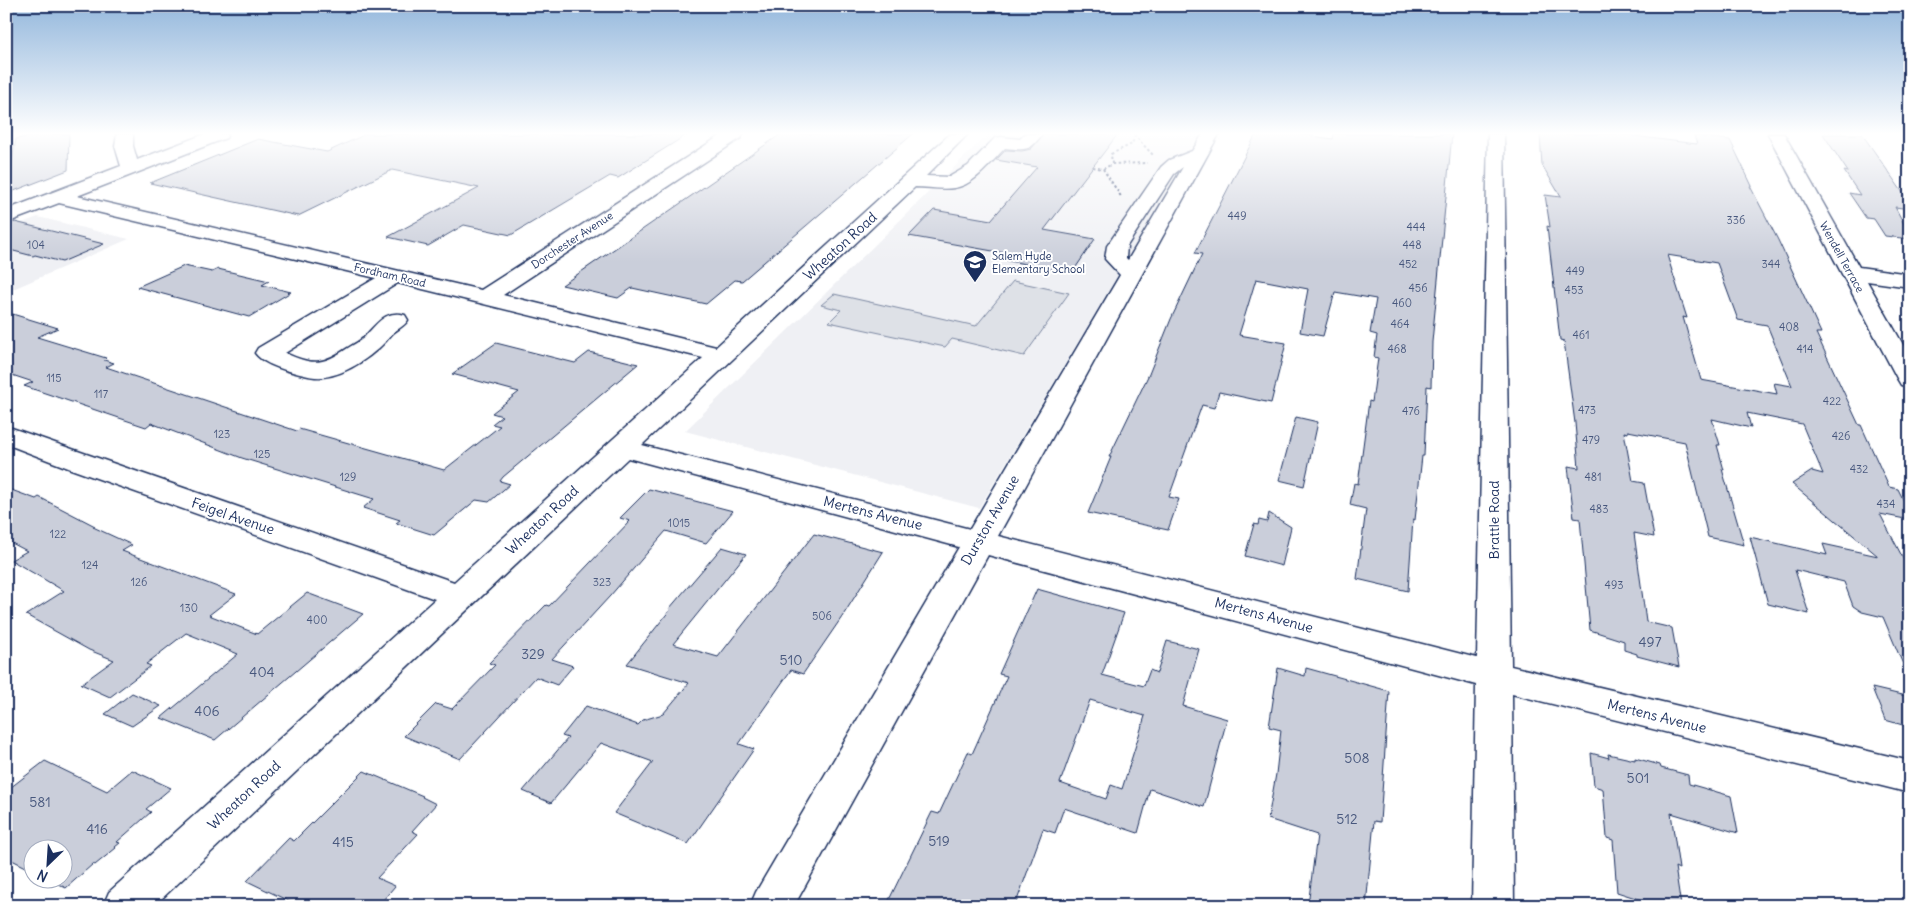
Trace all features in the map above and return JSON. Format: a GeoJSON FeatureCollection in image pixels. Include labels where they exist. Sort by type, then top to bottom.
{"type":"FeatureCollection","features":[{"type":"Feature","properties":{"kind":"street"},"geometry":{"type":"LineString","coordinates":[[6,217],[111,177]]}},
{"type":"Feature","properties":{"kind":"street","name":"Dorchester Avenue"},"geometry":{"type":"LineString","coordinates":[[485,297],[670,177]]}},
{"type":"Feature","properties":{"kind":"street","name":"Wheaton Road"},"geometry":{"type":"LineString","coordinates":[[124,906],[916,177]]}},
{"type":"Feature","properties":{"kind":"street"},"geometry":{"type":"LineString","coordinates":[[911,181],[952,183],[963,177]]}},
{"type":"Feature","properties":{"kind":"street"},"geometry":{"type":"LineString","coordinates":[[1132,274],[1115,259],[1117,246],[1164,177]]}},
{"type":"Feature","properties":{"kind":"street","name":"Durston Avenue"},"geometry":{"type":"LineString","coordinates":[[771,906],[1132,274],[1177,177]]}},
{"type":"Feature","properties":{"kind":"street","name":"Brattle Road"},"geometry":{"type":"LineString","coordinates":[[1494,906],[1496,177]]}},
{"type":"Feature","properties":{"kind":"street","name":"Wendell Terrace"},"geometry":{"type":"LineString","coordinates":[[1799,177],[1910,380]]}},
{"type":"Feature","properties":{"kind":"street","name":"Fordham Road"},"geometry":{"type":"LineString","coordinates":[[58,197],[485,297],[721,355]]}},
{"type":"Feature","properties":{"kind":"street"},"geometry":{"type":"LineString","coordinates":[[1850,272],[1910,281]]}},
{"type":"Feature","properties":{"kind":"street"},"geometry":{"type":"LineString","coordinates":[[396,276],[267,354],[278,360],[318,370],[331,368],[378,338],[381,331],[397,320]]}},
{"type":"Feature","properties":{"kind":"street","name":"Feigel Avenue"},"geometry":{"type":"LineString","coordinates":[[6,434],[81,463],[460,596]]}},
{"type":"Feature","properties":{"kind":"street","name":"Mertens Avenue"},"geometry":{"type":"LineString","coordinates":[[620,448],[979,540],[1494,676],[1910,778]]}},
{"type":"Feature","properties":{"kind":"path"},"geometry":{"type":"LineString","coordinates":[[1108,177],[1116,185],[1134,221]]}},
{"type":"Feature","properties":{"kind":"shaded area","name":"Salem Hyde Elementary School"},"geometry":{"type":"Polygon","coordinates":[[[945,177],[1177,177],[979,508],[685,431],[945,177]]]}},
{"type":"Feature","properties":{"kind":"shaded area"},"geometry":{"type":"Polygon","coordinates":[[[38,217],[129,239],[13,289],[6,287],[6,229],[38,217]]]}},
{"type":"Feature","properties":{"kind":"shaded area"},"geometry":{"type":"Polygon","coordinates":[[[1013,281],[1069,293],[1024,356],[952,339],[945,347],[829,322],[841,310],[821,305],[834,294],[976,326],[1013,281]]]}},
{"type":"Feature","properties":{"kind":"building"},"geometry":{"type":"Polygon","coordinates":[[[9,177],[51,177],[6,194],[9,177]]]}},
{"type":"Feature","properties":{"kind":"building"},"geometry":{"type":"Polygon","coordinates":[[[166,177],[379,177],[298,216],[150,183],[166,177]]]}},
{"type":"Feature","properties":{"kind":"building"},"geometry":{"type":"Polygon","coordinates":[[[424,177],[609,177],[511,235],[464,225],[428,246],[388,237],[479,188],[424,177]]]}},
{"type":"Feature","properties":{"kind":"building"},"geometry":{"type":"Polygon","coordinates":[[[719,177],[863,177],[742,281],[735,280],[706,304],[632,288],[618,298],[562,285],[719,177]]]}},
{"type":"Feature","properties":{"kind":"building"},"geometry":{"type":"Polygon","coordinates":[[[1029,177],[1085,177],[1044,230],[1095,239],[1072,273],[999,259],[1004,253],[909,236],[934,210],[991,220],[1029,177]]]}},
{"type":"Feature","properties":{"kind":"building"},"geometry":{"type":"Polygon","coordinates":[[[1234,177],[1448,177],[1432,342],[1431,387],[1427,386],[1424,456],[1422,456],[1415,520],[1413,519],[1408,591],[1357,579],[1366,509],[1350,505],[1354,483],[1358,484],[1369,401],[1372,402],[1378,358],[1374,357],[1377,335],[1370,333],[1376,299],[1335,292],[1323,336],[1300,332],[1308,289],[1256,279],[1239,335],[1286,343],[1271,403],[1219,392],[1214,408],[1202,405],[1169,497],[1179,499],[1168,530],[1088,513],[1111,457],[1109,457],[1149,374],[1171,319],[1202,254],[1195,253],[1234,177]]]}},
{"type":"Feature","properties":{"kind":"building"},"geometry":{"type":"Polygon","coordinates":[[[1549,177],[1747,177],[1752,186],[1750,186],[1778,240],[1821,333],[1816,333],[1859,425],[1861,425],[1889,487],[1898,489],[1910,513],[1910,520],[1880,514],[1906,564],[1910,565],[1910,681],[1883,617],[1862,612],[1853,606],[1844,582],[1795,570],[1809,614],[1768,604],[1750,537],[1827,555],[1823,544],[1878,556],[1792,484],[1812,471],[1823,474],[1802,424],[1747,413],[1751,428],[1712,419],[1720,445],[1717,445],[1724,470],[1722,469],[1744,545],[1708,537],[1685,442],[1628,431],[1628,433],[1624,432],[1633,481],[1644,483],[1654,537],[1634,533],[1646,622],[1672,628],[1679,667],[1637,656],[1637,654],[1624,650],[1624,641],[1590,630],[1580,519],[1574,518],[1568,466],[1579,468],[1575,423],[1564,341],[1560,340],[1547,226],[1550,227],[1545,195],[1561,197],[1549,177]],[[1667,255],[1687,318],[1683,317],[1701,380],[1777,394],[1774,383],[1792,386],[1767,325],[1738,320],[1717,263],[1667,255]]]}},
{"type":"Feature","properties":{"kind":"building"},"geometry":{"type":"Polygon","coordinates":[[[1848,177],[1892,177],[1910,203],[1910,209],[1895,207],[1910,235],[1910,239],[1885,236],[1874,219],[1866,218],[1849,193],[1860,195],[1848,177]]]}},
{"type":"Feature","properties":{"kind":"building"},"geometry":{"type":"Polygon","coordinates":[[[15,222],[104,244],[62,262],[33,256],[6,249],[6,225],[15,222]]]}},
{"type":"Feature","properties":{"kind":"building"},"geometry":{"type":"Polygon","coordinates":[[[184,266],[212,272],[218,269],[269,281],[262,285],[291,292],[249,317],[137,287],[184,266]]]}},
{"type":"Feature","properties":{"kind":"building"},"geometry":{"type":"Polygon","coordinates":[[[6,312],[58,328],[37,337],[106,358],[104,360],[114,363],[106,367],[297,431],[299,429],[444,470],[500,426],[492,424],[502,416],[492,413],[519,392],[452,374],[496,343],[575,363],[589,352],[638,364],[503,477],[500,481],[510,484],[489,502],[476,500],[434,535],[396,523],[400,520],[363,508],[374,499],[242,458],[151,423],[146,427],[24,386],[33,382],[6,373],[6,312]]]}},
{"type":"Feature","properties":{"kind":"building"},"geometry":{"type":"Polygon","coordinates":[[[1296,417],[1318,422],[1304,486],[1279,480],[1296,417]]]}},
{"type":"Feature","properties":{"kind":"building"},"geometry":{"type":"Polygon","coordinates":[[[6,488],[36,499],[39,497],[95,526],[93,527],[132,545],[122,551],[236,594],[209,615],[257,634],[307,593],[363,614],[215,740],[161,718],[238,654],[186,633],[146,664],[151,666],[110,697],[81,684],[114,660],[89,650],[26,615],[64,591],[11,560],[27,551],[6,540],[6,488]]]}},
{"type":"Feature","properties":{"kind":"building"},"geometry":{"type":"Polygon","coordinates":[[[649,489],[733,511],[706,543],[666,531],[552,659],[573,666],[557,685],[536,677],[460,759],[404,736],[436,704],[452,709],[495,665],[489,663],[546,605],[549,606],[630,521],[620,518],[649,489]]]}},
{"type":"Feature","properties":{"kind":"building"},"geometry":{"type":"Polygon","coordinates":[[[1269,513],[1291,527],[1282,566],[1245,556],[1254,524],[1258,525],[1259,520],[1267,522],[1269,513]]]}},
{"type":"Feature","properties":{"kind":"building"},"geometry":{"type":"Polygon","coordinates":[[[814,534],[883,552],[803,674],[791,670],[739,744],[754,749],[688,844],[614,813],[653,762],[601,743],[551,803],[523,791],[568,738],[562,736],[586,706],[638,725],[643,720],[663,714],[689,683],[627,664],[669,609],[722,547],[746,554],[673,644],[718,657],[814,534]]]}},
{"type":"Feature","properties":{"kind":"building"},"geometry":{"type":"Polygon","coordinates":[[[1037,589],[1124,613],[1102,675],[1144,686],[1150,670],[1157,673],[1167,641],[1199,649],[1183,706],[1227,719],[1204,807],[1150,789],[1138,833],[1064,808],[1055,833],[1043,829],[1015,906],[886,906],[932,812],[939,814],[968,752],[972,754],[1007,676],[999,674],[1037,589]],[[1090,700],[1060,783],[1106,799],[1111,785],[1122,789],[1145,716],[1090,700]]]}},
{"type":"Feature","properties":{"kind":"building"},"geometry":{"type":"Polygon","coordinates":[[[1278,668],[1305,676],[1306,668],[1389,691],[1380,822],[1374,821],[1366,906],[1308,906],[1317,835],[1268,819],[1281,730],[1269,727],[1278,668]]]}},
{"type":"Feature","properties":{"kind":"building"},"geometry":{"type":"Polygon","coordinates":[[[1872,688],[1910,697],[1910,727],[1885,720],[1872,688]]]}},
{"type":"Feature","properties":{"kind":"building"},"geometry":{"type":"Polygon","coordinates":[[[132,693],[161,706],[132,726],[105,714],[132,693]]]}},
{"type":"Feature","properties":{"kind":"building"},"geometry":{"type":"Polygon","coordinates":[[[1591,753],[1609,758],[1608,754],[1635,760],[1635,758],[1660,765],[1661,768],[1688,775],[1689,784],[1731,796],[1738,833],[1671,813],[1679,869],[1675,867],[1681,906],[1660,906],[1617,892],[1613,840],[1607,838],[1603,789],[1594,786],[1591,753]]]}},
{"type":"Feature","properties":{"kind":"building"},"geometry":{"type":"Polygon","coordinates":[[[45,761],[107,791],[132,770],[171,788],[146,809],[151,812],[117,842],[120,843],[116,848],[95,865],[93,864],[72,883],[72,840],[22,840],[22,865],[6,857],[6,791],[45,761]]]}},
{"type":"Feature","properties":{"kind":"building"},"geometry":{"type":"Polygon","coordinates":[[[364,771],[423,796],[436,804],[412,831],[418,834],[377,878],[395,886],[378,906],[299,906],[247,881],[289,838],[294,841],[364,771]]]}},
{"type":"Feature","properties":{"kind":"place","name":"Salem Hyde Elementary School"},"geometry":{"type":"Point","coordinates":[975,283]}}]}
